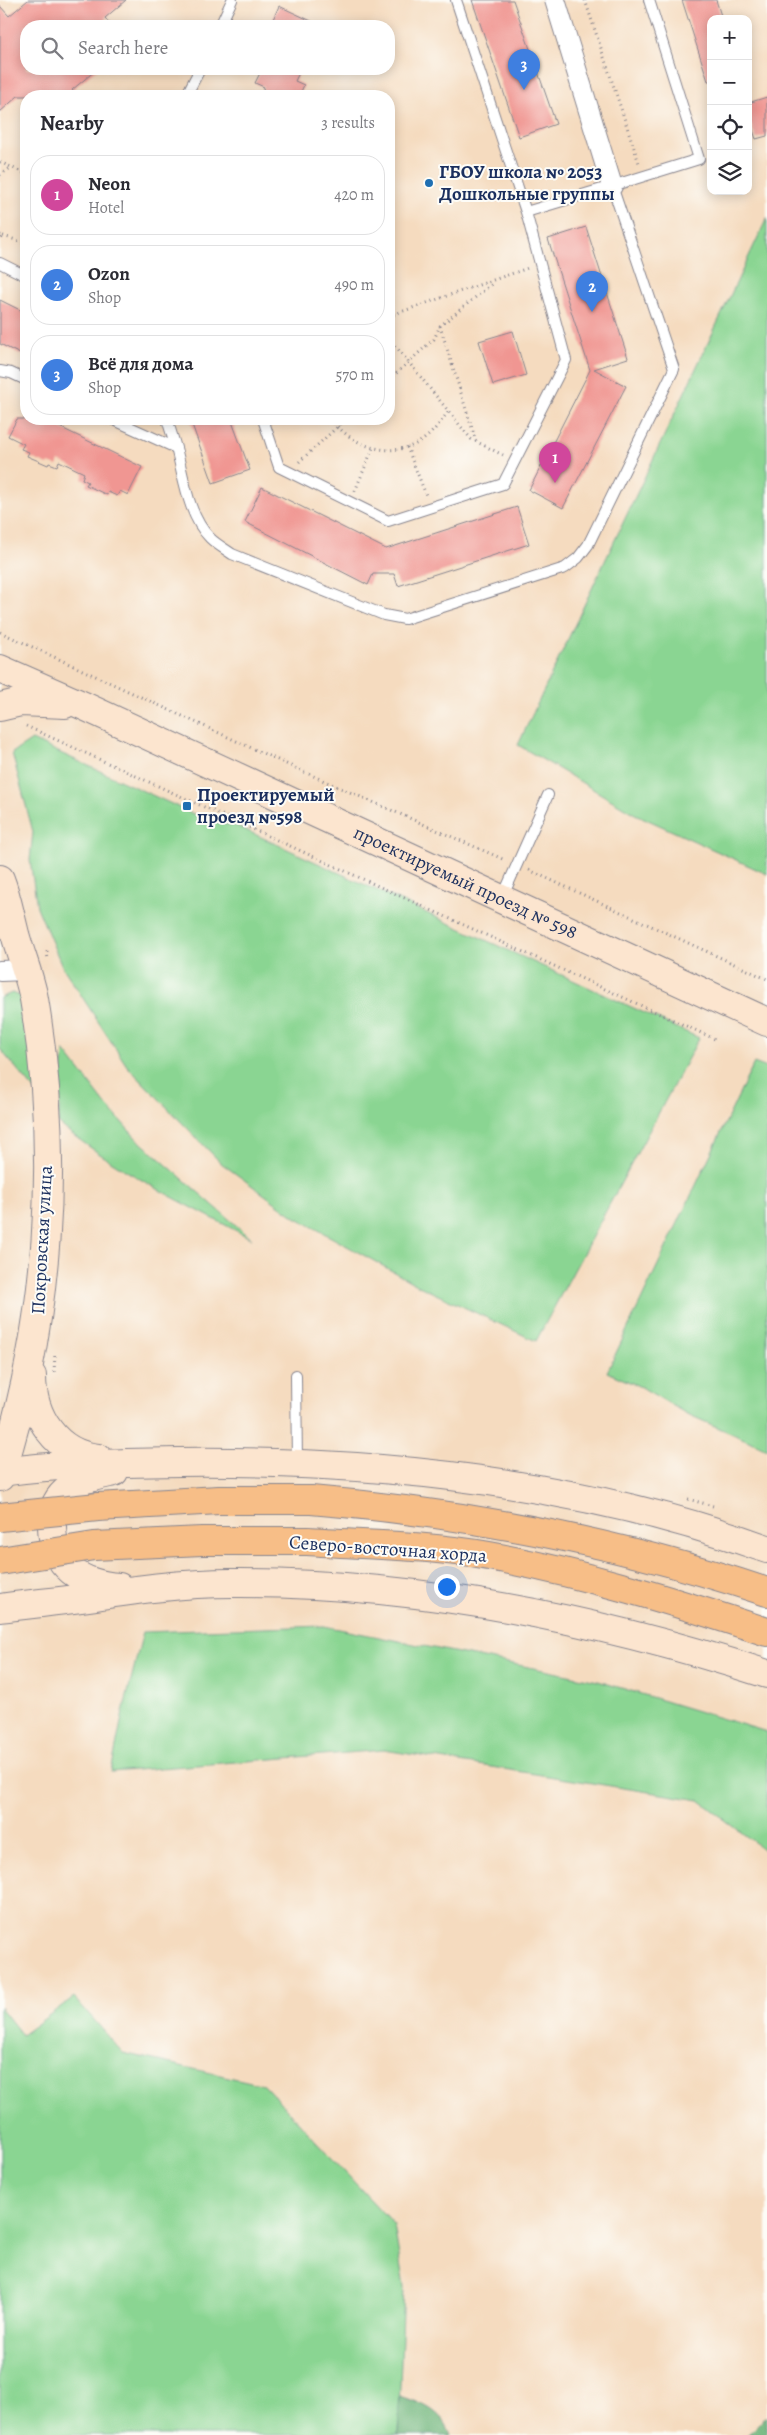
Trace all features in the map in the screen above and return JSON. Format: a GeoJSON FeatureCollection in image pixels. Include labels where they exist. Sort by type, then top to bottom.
{"type":"FeatureCollection","features":[{"type":"Feature","properties":{"kind":"highway","name":"Северо-восточная хорда"},"geometry":{"type":"LineString","coordinates":[[0,1517],[98,1507],[219,1500],[311,1500],[395,1507],[596,1542],[714,1574],[767,1592]]}},
{"type":"Feature","properties":{"kind":"highway","name":"Северо-восточная хорда"},"geometry":{"type":"LineString","coordinates":[[0,1561],[94,1546],[307,1541],[397,1546],[488,1556],[588,1579],[696,1608],[767,1632]]}},
{"type":"Feature","properties":{"kind":"main road","name":"проектируемый проезд № 598"},"geometry":{"type":"LineString","coordinates":[[0,670],[84,706],[767,1022]]}},
{"type":"Feature","properties":{"kind":"main road"},"geometry":{"type":"LineString","coordinates":[[0,707],[21,702],[84,706]]}},
{"type":"Feature","properties":{"kind":"main road","name":"Покровская улица"},"geometry":{"type":"LineString","coordinates":[[0,879],[13,971],[34,998],[46,1124],[47,1216],[42,1297],[33,1352],[16,1423],[1,1474]]}},
{"type":"Feature","properties":{"kind":"main road"},"geometry":{"type":"LineString","coordinates":[[33,1352],[32,1391],[39,1415],[60,1444],[89,1457],[152,1463]]}},
{"type":"Feature","properties":{"kind":"main road"},"geometry":{"type":"LineString","coordinates":[[1,1474],[70,1464],[255,1462],[370,1468],[496,1482],[600,1502],[730,1535],[767,1549]]}},
{"type":"Feature","properties":{"kind":"main road"},"geometry":{"type":"LineString","coordinates":[[132,1589],[86,1580],[74,1573],[58,1557],[52,1541],[51,1521],[55,1505],[65,1491],[86,1478],[152,1463]]}},
{"type":"Feature","properties":{"kind":"main road"},"geometry":{"type":"LineString","coordinates":[[0,1608],[81,1598],[132,1589],[232,1583],[394,1590],[483,1603],[576,1621],[684,1647],[767,1674]]}},
{"type":"Feature","properties":{"kind":"street"},"geometry":{"type":"LineString","coordinates":[[555,0],[612,186]]}},
{"type":"Feature","properties":{"kind":"lane"},"geometry":{"type":"LineString","coordinates":[[223,20],[232,0]]}},
{"type":"Feature","properties":{"kind":"lane"},"geometry":{"type":"LineString","coordinates":[[265,425],[279,467],[388,522],[503,484],[566,360],[526,212],[456,0]]}},
{"type":"Feature","properties":{"kind":"lane"},"geometry":{"type":"LineString","coordinates":[[526,212],[699,159],[649,0]]}},
{"type":"Feature","properties":{"kind":"lane"},"geometry":{"type":"LineString","coordinates":[[189,90],[197,75]]}},
{"type":"Feature","properties":{"kind":"lane"},"geometry":{"type":"LineString","coordinates":[[169,425],[195,518],[209,538],[232,554],[384,615],[405,619],[565,568],[578,558],[588,545],[674,369],[612,186]]}},
{"type":"Feature","properties":{"kind":"lane"},"geometry":{"type":"LineString","coordinates":[[0,263],[20,273]]}},
{"type":"Feature","properties":{"kind":"lane"},"geometry":{"type":"LineString","coordinates":[[0,371],[20,377]]}},
{"type":"Feature","properties":{"kind":"lane"},"geometry":{"type":"LineString","coordinates":[[125,425],[176,448]]}},
{"type":"Feature","properties":{"kind":"lane"},"geometry":{"type":"LineString","coordinates":[[502,899],[548,795]]}},
{"type":"Feature","properties":{"kind":"lane"},"geometry":{"type":"LineString","coordinates":[[296,1375],[297,1464]]}},
{"type":"Feature","properties":{"kind":"path"},"geometry":{"type":"LineString","coordinates":[[585,0],[643,176]]}},
{"type":"Feature","properties":{"kind":"path"},"geometry":{"type":"LineString","coordinates":[[0,162],[20,171]]}},
{"type":"Feature","properties":{"kind":"path"},"geometry":{"type":"LineString","coordinates":[[0,175],[12,167]]}},
{"type":"Feature","properties":{"kind":"path"},"geometry":{"type":"LineString","coordinates":[[0,241],[1,235],[20,241]]}},
{"type":"Feature","properties":{"kind":"path"},"geometry":{"type":"LineString","coordinates":[[395,314],[496,281],[540,263]]}},
{"type":"Feature","properties":{"kind":"path"},"geometry":{"type":"LineString","coordinates":[[395,374],[434,339],[440,326],[496,281]]}},
{"type":"Feature","properties":{"kind":"path"},"geometry":{"type":"LineString","coordinates":[[440,326],[476,441]]}},
{"type":"Feature","properties":{"kind":"path"},"geometry":{"type":"LineString","coordinates":[[395,346],[471,439],[515,460]]}},
{"type":"Feature","properties":{"kind":"path"},"geometry":{"type":"LineString","coordinates":[[337,427],[351,439],[373,448],[392,449],[406,447],[419,442],[434,430],[448,412]]}},
{"type":"Feature","properties":{"kind":"path"},"geometry":{"type":"LineString","coordinates":[[288,472],[339,425]]}},
{"type":"Feature","properties":{"kind":"path"},"geometry":{"type":"LineString","coordinates":[[406,447],[432,508]]}},
{"type":"Feature","properties":{"kind":"path"},"geometry":{"type":"LineString","coordinates":[[350,502],[373,448]]}},
{"type":"Feature","properties":{"kind":"path"},"geometry":{"type":"LineString","coordinates":[[0,632],[294,768],[516,864],[767,979]]}},
{"type":"Feature","properties":{"kind":"path"},"geometry":{"type":"LineString","coordinates":[[23,724],[718,1040]]}},
{"type":"Feature","properties":{"kind":"green space"},"geometry":{"type":"Polygon","coordinates":[[[767,218],[767,874],[635,814],[518,745],[767,218]]]}},
{"type":"Feature","properties":{"kind":"green space"},"geometry":{"type":"Polygon","coordinates":[[[32,740],[211,822],[237,826],[699,1038],[536,1341],[419,1286],[295,1217],[221,1163],[127,1066],[62,966],[37,907],[30,860],[33,832],[12,753],[32,740]]]}},
{"type":"Feature","properties":{"kind":"green space"},"geometry":{"type":"Polygon","coordinates":[[[12,993],[29,999],[38,1094],[0,1049],[0,998],[12,993]]]}},
{"type":"Feature","properties":{"kind":"green space"},"geometry":{"type":"Polygon","coordinates":[[[64,1050],[107,1106],[137,1139],[252,1239],[127,1172],[58,1123],[64,1050]]]}},
{"type":"Feature","properties":{"kind":"green space"},"geometry":{"type":"Polygon","coordinates":[[[754,1063],[767,1068],[767,1449],[685,1413],[643,1388],[607,1372],[754,1063]]]}},
{"type":"Feature","properties":{"kind":"green space"},"geometry":{"type":"Polygon","coordinates":[[[324,1626],[598,1681],[767,1732],[767,1852],[699,1800],[384,1750],[111,1772],[123,1712],[143,1632],[324,1626]]]}},
{"type":"Feature","properties":{"kind":"green space"},"geometry":{"type":"Polygon","coordinates":[[[74,1997],[123,2053],[264,2085],[394,2225],[404,2287],[398,2435],[0,2435],[0,2007],[22,2035],[74,1997]]]}},
{"type":"Feature","properties":{"kind":"green space"},"geometry":{"type":"Polygon","coordinates":[[[400,2396],[431,2409],[443,2420],[451,2435],[398,2435],[400,2396]]]}},
{"type":"Feature","properties":{"kind":"green space"},"geometry":{"type":"Polygon","coordinates":[[[767,2415],[767,2435],[747,2435],[767,2415]]]}},
{"type":"Feature","properties":{"kind":"building"},"geometry":{"type":"Polygon","coordinates":[[[28,0],[126,0],[105,18],[107,20],[20,20],[20,75],[90,75],[72,90],[20,90],[20,96],[0,112],[0,6],[9,16],[28,0]]]}},
{"type":"Feature","properties":{"kind":"building"},"geometry":{"type":"Polygon","coordinates":[[[472,0],[513,0],[556,124],[519,137],[472,0]]]}},
{"type":"Feature","properties":{"kind":"building"},"geometry":{"type":"Polygon","coordinates":[[[682,0],[716,0],[721,15],[707,15],[707,78],[682,0]]]}},
{"type":"Feature","properties":{"kind":"building"},"geometry":{"type":"Polygon","coordinates":[[[279,6],[309,20],[273,20],[279,6]]]}},
{"type":"Feature","properties":{"kind":"building"},"geometry":{"type":"Polygon","coordinates":[[[259,75],[298,75],[295,81],[304,85],[302,90],[263,90],[264,87],[255,83],[259,75]]]}},
{"type":"Feature","properties":{"kind":"building"},"geometry":{"type":"Polygon","coordinates":[[[767,97],[767,136],[756,139],[752,128],[752,102],[767,97]]]}},
{"type":"Feature","properties":{"kind":"building"},"geometry":{"type":"Polygon","coordinates":[[[586,227],[628,358],[594,369],[626,386],[563,508],[529,490],[590,370],[548,239],[586,227]]]}},
{"type":"Feature","properties":{"kind":"building"},"geometry":{"type":"Polygon","coordinates":[[[0,300],[20,310],[20,354],[0,344],[0,300]]]}},
{"type":"Feature","properties":{"kind":"building"},"geometry":{"type":"Polygon","coordinates":[[[513,331],[526,375],[493,385],[479,341],[513,331]]]}},
{"type":"Feature","properties":{"kind":"building"},"geometry":{"type":"Polygon","coordinates":[[[17,419],[20,419],[20,425],[55,425],[142,467],[128,495],[120,491],[117,496],[108,492],[107,495],[86,485],[88,482],[82,479],[84,473],[59,461],[57,466],[49,463],[48,465],[27,456],[29,452],[21,449],[24,444],[8,436],[17,419]]]}},
{"type":"Feature","properties":{"kind":"building"},"geometry":{"type":"Polygon","coordinates":[[[192,425],[233,425],[250,470],[213,483],[192,425]]]}},
{"type":"Feature","properties":{"kind":"building"},"geometry":{"type":"Polygon","coordinates":[[[262,487],[386,549],[517,507],[529,544],[398,586],[394,574],[373,574],[368,585],[245,522],[262,487]]]}},
{"type":"Feature","properties":{"kind":"place","name":"Всё для дома"},"geometry":{"type":"Point","coordinates":[524,90]}},
{"type":"Feature","properties":{"kind":"place","name":"ГБОУ школа № 2053 Дошкольные группы"},"geometry":{"type":"Point","coordinates":[429,183]}},
{"type":"Feature","properties":{"kind":"place","name":"Ozon"},"geometry":{"type":"Point","coordinates":[592,312]}},
{"type":"Feature","properties":{"kind":"place","name":"Neon"},"geometry":{"type":"Point","coordinates":[555,483]}},
{"type":"Feature","properties":{"kind":"place","name":"Проектируемый проезд №598"},"geometry":{"type":"Point","coordinates":[187,806]}}]}
